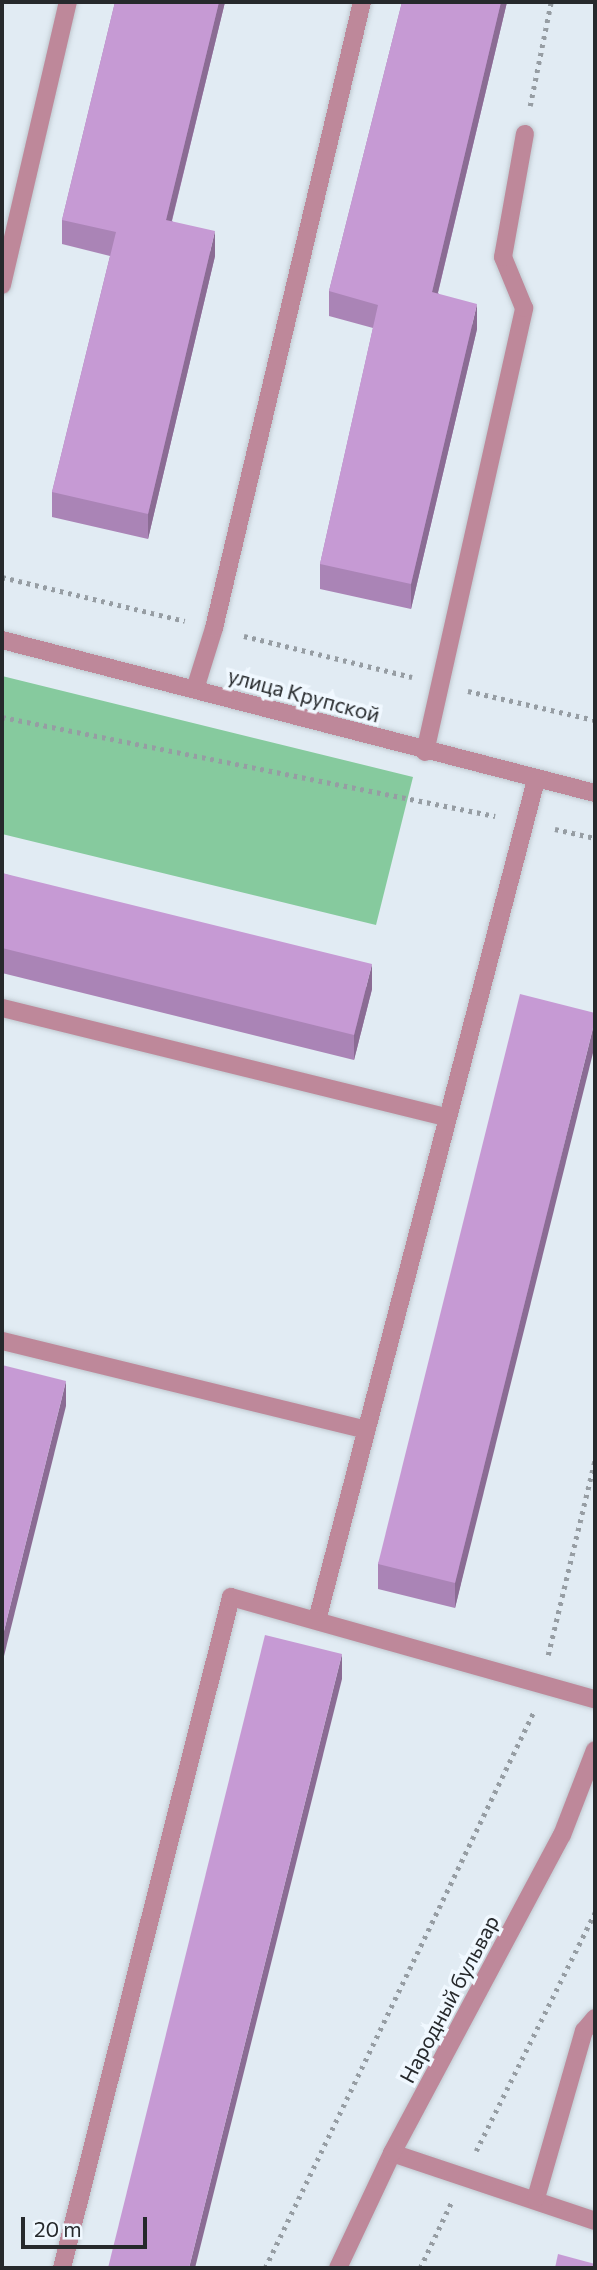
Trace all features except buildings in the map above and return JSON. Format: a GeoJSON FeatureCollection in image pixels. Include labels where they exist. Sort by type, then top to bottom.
{"type":"FeatureCollection","features":[{"type":"Feature","properties":{"kind":"street"},"geometry":{"type":"LineString","coordinates":[[2,285],[68,2]]}},
{"type":"Feature","properties":{"kind":"street"},"geometry":{"type":"LineString","coordinates":[[195,689],[214,628],[362,2]]}},
{"type":"Feature","properties":{"kind":"street"},"geometry":{"type":"LineString","coordinates":[[425,752],[443,685],[524,307],[503,257],[525,134]]}},
{"type":"Feature","properties":{"kind":"street","name":"улица Крупской"},"geometry":{"type":"LineString","coordinates":[[2,639],[425,752],[595,793]]}},
{"type":"Feature","properties":{"kind":"street"},"geometry":{"type":"LineString","coordinates":[[317,1620],[536,780]]}},
{"type":"Feature","properties":{"kind":"street"},"geometry":{"type":"LineString","coordinates":[[2,1008],[447,1117]]}},
{"type":"Feature","properties":{"kind":"street"},"geometry":{"type":"LineString","coordinates":[[2,1341],[366,1430]]}},
{"type":"Feature","properties":{"kind":"street"},"geometry":{"type":"LineString","coordinates":[[62,2268],[231,1597],[595,1699]]}},
{"type":"Feature","properties":{"kind":"street","name":"Народный бульвар"},"geometry":{"type":"LineString","coordinates":[[338,2268],[392,2153],[562,1835],[595,1750]]}},
{"type":"Feature","properties":{"kind":"street"},"geometry":{"type":"LineString","coordinates":[[536,2198],[584,2031],[595,2018]]}},
{"type":"Feature","properties":{"kind":"street"},"geometry":{"type":"LineString","coordinates":[[392,2153],[536,2198],[595,2221]]}},
{"type":"Feature","properties":{"kind":"path"},"geometry":{"type":"LineString","coordinates":[[525,134],[551,2]]}},
{"type":"Feature","properties":{"kind":"path"},"geometry":{"type":"LineString","coordinates":[[2,577],[595,720]]}},
{"type":"Feature","properties":{"kind":"path"},"geometry":{"type":"LineString","coordinates":[[2,717],[595,838]]}},
{"type":"Feature","properties":{"kind":"path"},"geometry":{"type":"LineString","coordinates":[[265,2268],[533,1716],[595,1459]]}},
{"type":"Feature","properties":{"kind":"path"},"geometry":{"type":"LineString","coordinates":[[420,2268],[595,1912]]}},
{"type":"Feature","properties":{"kind":"green space"},"geometry":{"type":"Polygon","coordinates":[[[2,676],[413,777],[376,925],[2,834],[2,676]]]}}]}
